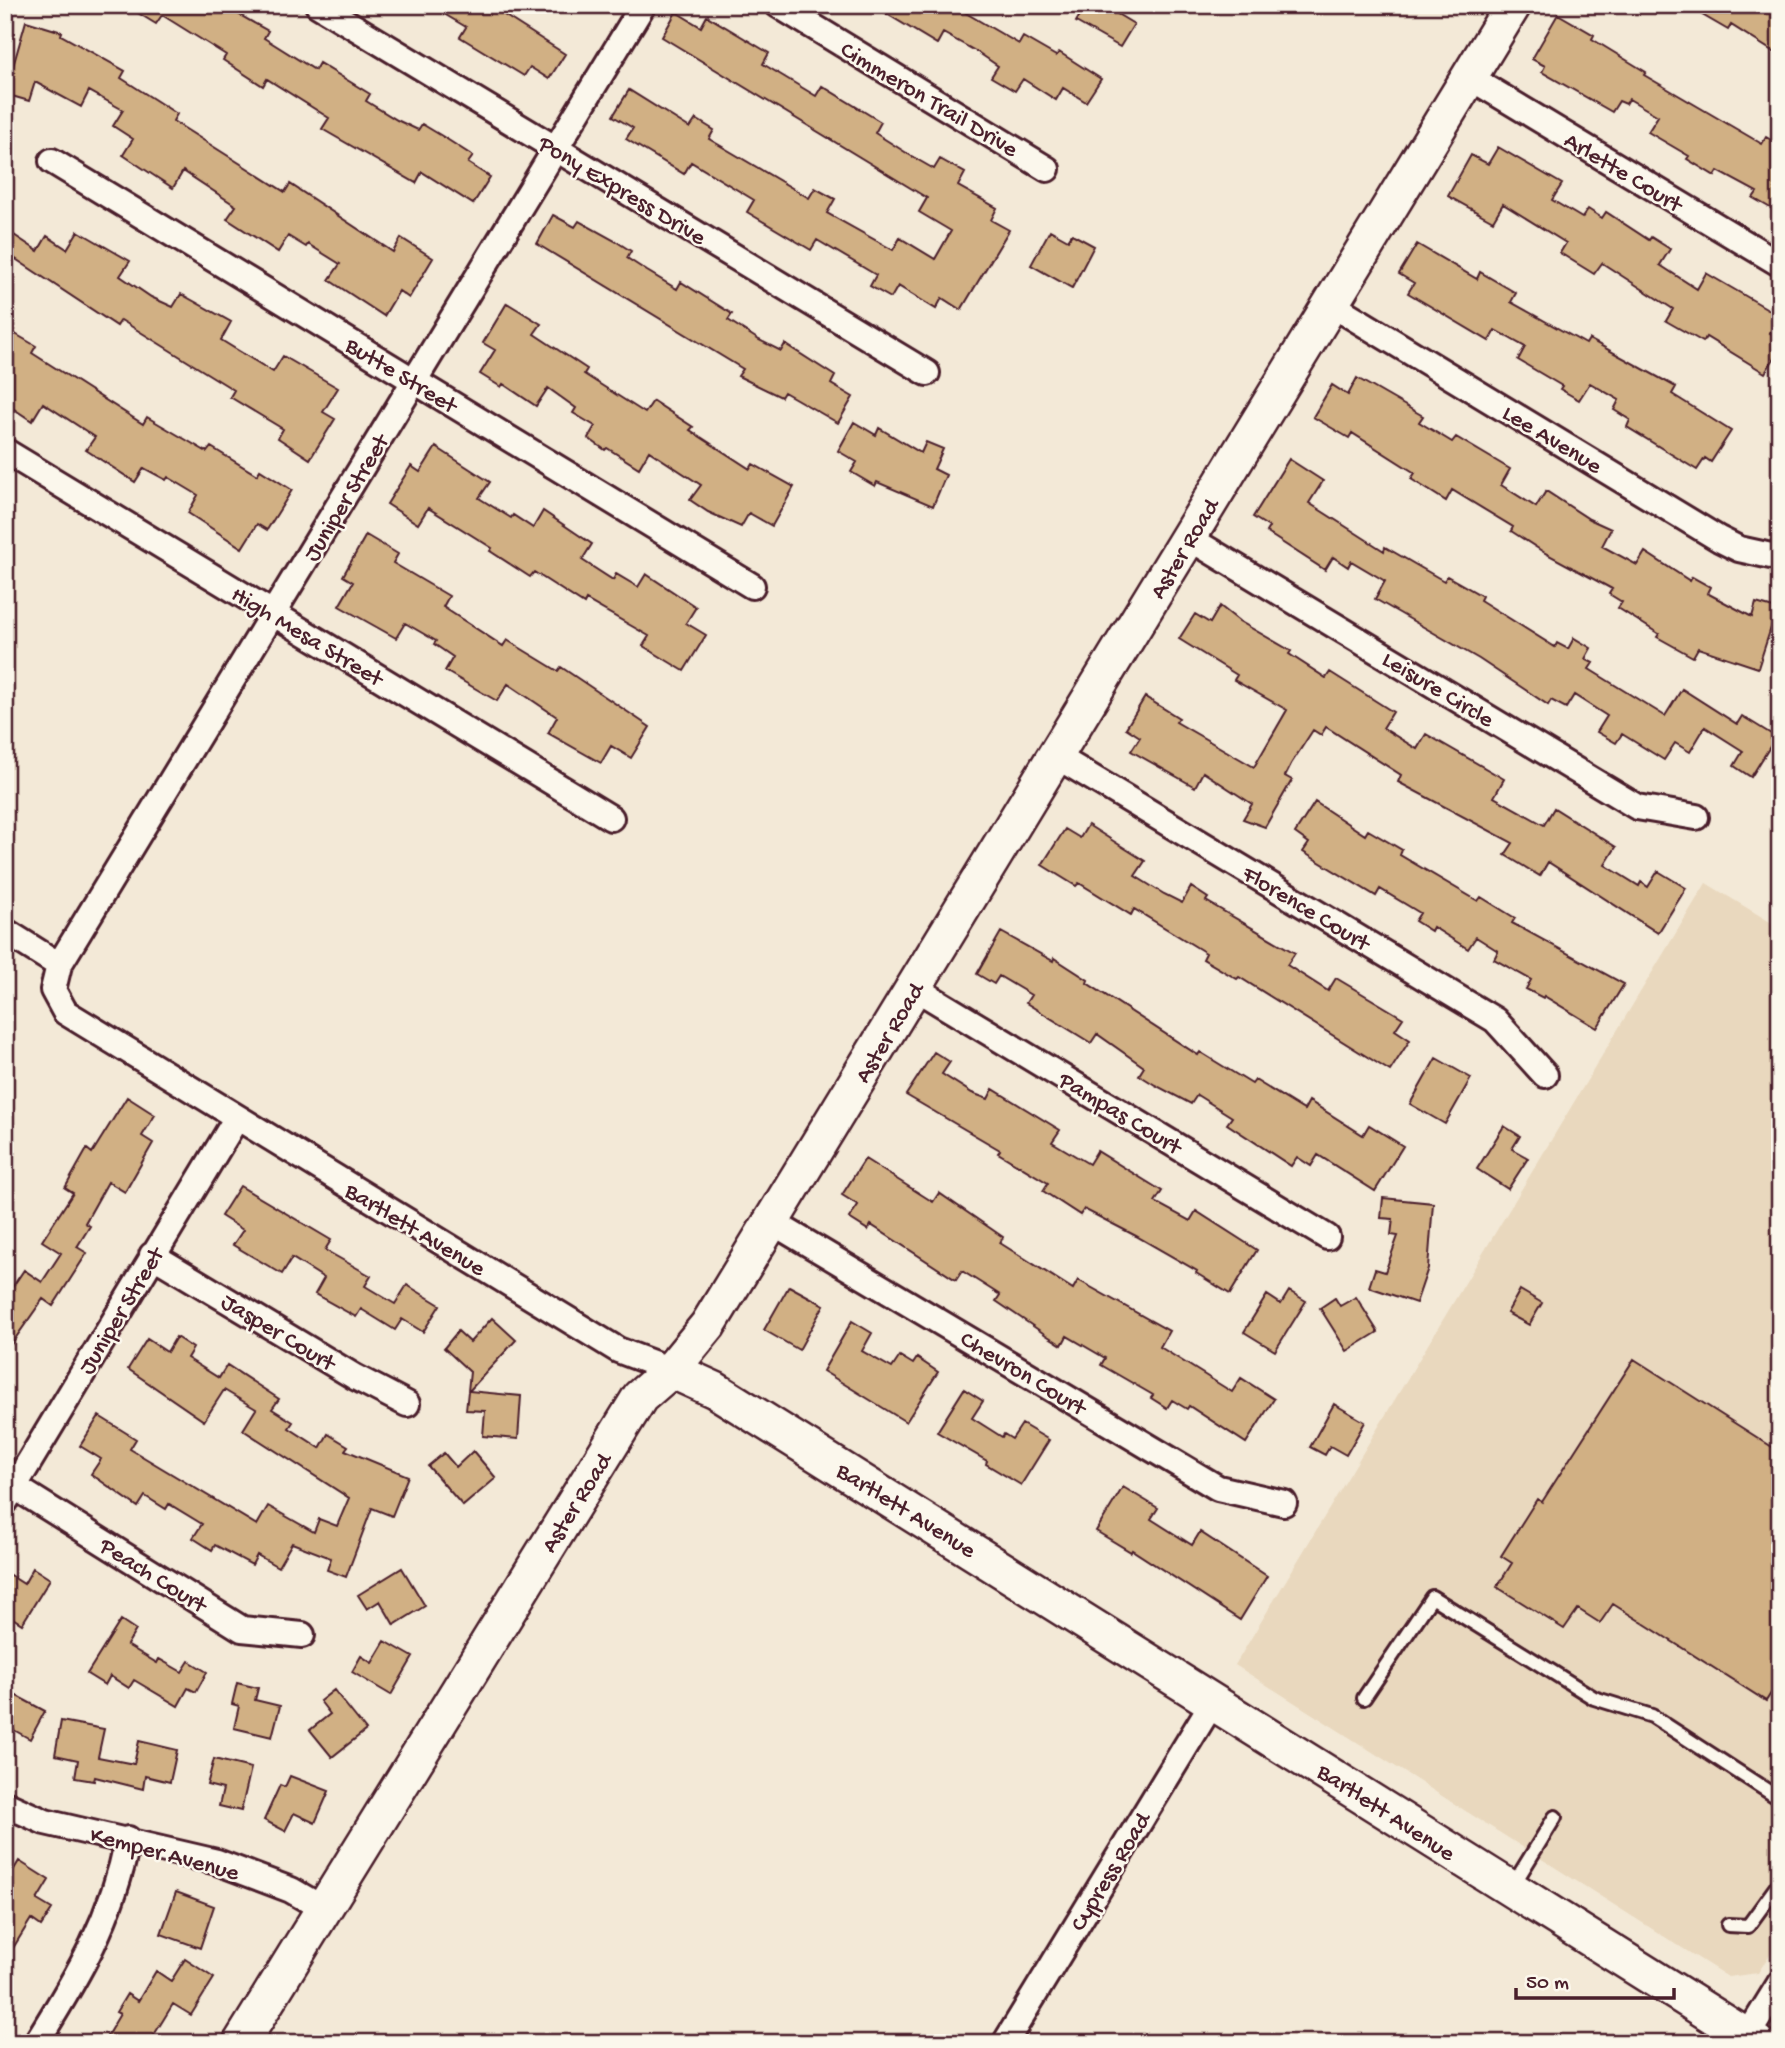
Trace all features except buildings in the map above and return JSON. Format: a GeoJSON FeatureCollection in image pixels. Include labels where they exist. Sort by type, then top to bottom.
{"type":"FeatureCollection","features":[{"type":"Feature","properties":{"kind":"main road","name":"Aster Road"},"geometry":{"type":"LineString","coordinates":[[241,2043],[640,1396],[671,1370],[708,1325],[1513,5]]}},
{"type":"Feature","properties":{"kind":"main road","name":"Bartlett Avenue"},"geometry":{"type":"LineString","coordinates":[[671,1370],[715,1390],[1214,1700],[1749,2041]]}},
{"type":"Feature","properties":{"kind":"street","name":"Pony Express Drive"},"geometry":{"type":"LineString","coordinates":[[318,5],[927,373]]}},
{"type":"Feature","properties":{"kind":"street","name":"Juniper Street"},"geometry":{"type":"LineString","coordinates":[[53,990],[59,965],[643,5]]}},
{"type":"Feature","properties":{"kind":"street","name":"Cimmeron Trail Drive"},"geometry":{"type":"LineString","coordinates":[[778,5],[1046,169]]}},
{"type":"Feature","properties":{"kind":"street","name":"Arlette Court"},"geometry":{"type":"LineString","coordinates":[[1469,77],[1780,264]]}},
{"type":"Feature","properties":{"kind":"street","name":"Butte Street"},"geometry":{"type":"LineString","coordinates":[[52,161],[752,586]]}},
{"type":"Feature","properties":{"kind":"street","name":"Lee Avenue"},"geometry":{"type":"LineString","coordinates":[[1331,304],[1719,539],[1740,549],[1780,558]]}},
{"type":"Feature","properties":{"kind":"street","name":"High Mesa Street"},"geometry":{"type":"LineString","coordinates":[[5,451],[611,818]]}},
{"type":"Feature","properties":{"kind":"street","name":"Leisure Circle"},"geometry":{"type":"LineString","coordinates":[[1189,538],[1637,807],[1696,817]]}},
{"type":"Feature","properties":{"kind":"street","name":"Florence Court"},"geometry":{"type":"LineString","coordinates":[[1055,756],[1495,1020],[1545,1075]]}},
{"type":"Feature","properties":{"kind":"street"},"geometry":{"type":"LineString","coordinates":[[5,931],[59,965]]}},
{"type":"Feature","properties":{"kind":"street","name":"Pampas Court"},"geometry":{"type":"LineString","coordinates":[[915,988],[1327,1237]]}},
{"type":"Feature","properties":{"kind":"street","name":"Bartlett Avenue"},"geometry":{"type":"LineString","coordinates":[[53,990],[65,1012],[236,1119],[618,1350],[671,1370]]}},
{"type":"Feature","properties":{"kind":"street","name":"Juniper Street"},"geometry":{"type":"LineString","coordinates":[[10,1494],[236,1119]]}},
{"type":"Feature","properties":{"kind":"street","name":"Chevron Court"},"geometry":{"type":"LineString","coordinates":[[772,1222],[1218,1488],[1284,1503]]}},
{"type":"Feature","properties":{"kind":"street","name":"Jasper Court"},"geometry":{"type":"LineString","coordinates":[[152,1255],[355,1377],[408,1404]]}},
{"type":"Feature","properties":{"kind":"street","name":"Peach Court"},"geometry":{"type":"LineString","coordinates":[[10,1494],[242,1629],[302,1635]]}},
{"type":"Feature","properties":{"kind":"street","name":"Cypress Road"},"geometry":{"type":"LineString","coordinates":[[1005,2043],[1214,1700]]}},
{"type":"Feature","properties":{"kind":"street","name":"Kemper Avenue"},"geometry":{"type":"LineString","coordinates":[[5,1804],[45,1822],[128,1839],[244,1872],[291,1890],[323,1908]]}},
{"type":"Feature","properties":{"kind":"street"},"geometry":{"type":"LineString","coordinates":[[36,2043],[86,1961],[108,1913],[128,1839]]}},
{"type":"Feature","properties":{"kind":"street"},"geometry":{"type":"LineString","coordinates":[[1749,2041],[1780,1983]]}},
{"type":"Feature","properties":{"kind":"lane"},"geometry":{"type":"LineString","coordinates":[[1364,1699],[1432,1597],[1594,1698],[1652,1716],[1780,1798]]}},
{"type":"Feature","properties":{"kind":"lane"},"geometry":{"type":"LineString","coordinates":[[1510,1890],[1555,1817]]}},
{"type":"Feature","properties":{"kind":"lane"},"geometry":{"type":"LineString","coordinates":[[1728,1925],[1748,1926],[1780,1882]]}},
{"type":"Feature","properties":{"kind":"shaded area"},"geometry":{"type":"Polygon","coordinates":[[[1706,883],[1780,928],[1780,1938],[1758,1973],[1728,1977],[1235,1665],[1706,883]]]}}]}
